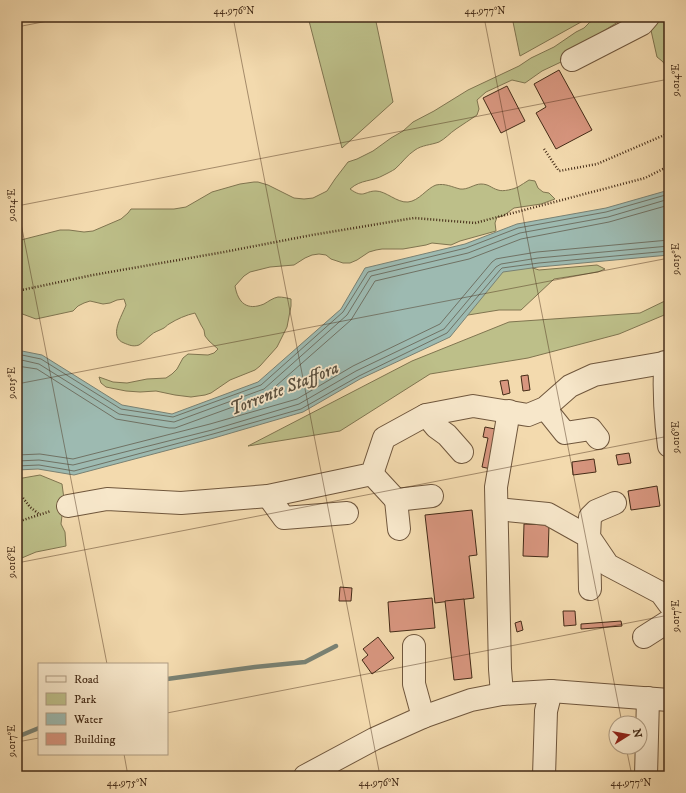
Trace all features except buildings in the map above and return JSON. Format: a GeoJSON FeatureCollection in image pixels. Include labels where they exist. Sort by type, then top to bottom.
{"type":"FeatureCollection","features":[{"type":"Feature","properties":{"kind":"street"},"geometry":{"type":"LineString","coordinates":[[572,60],[642,24],[648,17]]}},
{"type":"Feature","properties":{"kind":"street"},"geometry":{"type":"LineString","coordinates":[[372,474],[384,438],[426,415],[473,406],[528,415],[545,408],[570,386],[594,375],[667,362],[664,386],[669,446]]}},
{"type":"Feature","properties":{"kind":"street"},"geometry":{"type":"LineString","coordinates":[[545,408],[565,433],[591,429],[598,438]]}},
{"type":"Feature","properties":{"kind":"street"},"geometry":{"type":"LineString","coordinates":[[502,694],[500,669],[496,487],[509,411]]}},
{"type":"Feature","properties":{"kind":"street"},"geometry":{"type":"LineString","coordinates":[[426,415],[436,427],[447,435],[462,452]]}},
{"type":"Feature","properties":{"kind":"street"},"geometry":{"type":"LineString","coordinates":[[68,506],[107,499],[181,503],[268,496],[372,474]]}},
{"type":"Feature","properties":{"kind":"street"},"geometry":{"type":"LineString","coordinates":[[372,474],[396,500],[399,529]]}},
{"type":"Feature","properties":{"kind":"street"},"geometry":{"type":"LineString","coordinates":[[268,496],[284,518],[347,513]]}},
{"type":"Feature","properties":{"kind":"street"},"geometry":{"type":"LineString","coordinates":[[396,500],[432,496]]}},
{"type":"Feature","properties":{"kind":"street"},"geometry":{"type":"LineString","coordinates":[[590,589],[590,517],[596,511],[615,503]]}},
{"type":"Feature","properties":{"kind":"street"},"geometry":{"type":"LineString","coordinates":[[497,509],[548,514],[589,537],[608,565],[661,593],[669,604]]}},
{"type":"Feature","properties":{"kind":"street"},"geometry":{"type":"LineString","coordinates":[[644,637],[669,621]]}},
{"type":"Feature","properties":{"kind":"street"},"geometry":{"type":"LineString","coordinates":[[414,646],[414,684],[423,716]]}},
{"type":"Feature","properties":{"kind":"street"},"geometry":{"type":"LineString","coordinates":[[544,776],[546,711],[551,692]]}},
{"type":"Feature","properties":{"kind":"street"},"geometry":{"type":"LineString","coordinates":[[305,776],[423,716],[471,700],[502,694],[551,692],[658,699],[646,776]]}},
{"type":"Feature","properties":{"kind":"path"},"geometry":{"type":"LineString","coordinates":[[544,149],[559,171],[597,164],[669,133]]}},
{"type":"Feature","properties":{"kind":"path"},"geometry":{"type":"LineString","coordinates":[[17,291],[93,275],[414,218],[474,223],[645,178],[669,166]]}},
{"type":"Feature","properties":{"kind":"path"},"geometry":{"type":"LineString","coordinates":[[23,498],[39,515]]}},
{"type":"Feature","properties":{"kind":"path"},"geometry":{"type":"LineString","coordinates":[[17,522],[68,506]]}},
{"type":"Feature","properties":{"kind":"green space"},"geometry":{"type":"Polygon","coordinates":[[[308,17],[375,17],[393,102],[342,148],[308,17]]]}},
{"type":"Feature","properties":{"kind":"green space"},"geometry":{"type":"Polygon","coordinates":[[[512,17],[590,17],[520,56],[512,17]]]}},
{"type":"Feature","properties":{"kind":"green space"},"geometry":{"type":"Polygon","coordinates":[[[600,17],[628,17],[602,32],[561,62],[542,71],[525,83],[512,80],[486,92],[477,100],[479,109],[477,115],[439,142],[418,148],[409,154],[394,170],[380,177],[358,184],[350,189],[358,194],[376,191],[384,193],[400,201],[408,202],[416,199],[436,185],[445,185],[463,189],[478,184],[484,184],[503,191],[516,188],[529,180],[535,181],[538,188],[543,192],[549,193],[555,199],[541,204],[514,208],[503,216],[497,217],[495,223],[496,231],[451,245],[432,243],[403,249],[376,250],[369,252],[350,263],[343,263],[331,259],[326,255],[319,254],[305,258],[294,265],[270,267],[250,272],[235,286],[238,297],[244,304],[253,307],[264,304],[278,297],[291,299],[287,327],[277,347],[260,366],[255,370],[230,380],[211,393],[191,397],[156,391],[126,391],[106,387],[101,383],[99,377],[113,382],[127,383],[147,379],[166,378],[177,369],[183,358],[188,354],[208,355],[214,353],[218,349],[205,336],[204,330],[195,313],[175,320],[163,329],[153,333],[139,345],[131,346],[119,340],[117,336],[119,320],[126,305],[124,299],[103,304],[90,301],[78,306],[73,311],[36,319],[17,312],[17,241],[60,230],[84,232],[93,231],[121,219],[131,209],[174,209],[186,207],[212,192],[240,184],[258,182],[268,185],[294,198],[313,198],[327,191],[348,162],[373,151],[403,131],[413,122],[468,90],[519,66],[531,58],[554,47],[584,28],[590,22],[600,17]]]}},
{"type":"Feature","properties":{"kind":"green space"},"geometry":{"type":"Polygon","coordinates":[[[636,17],[669,17],[669,69],[657,57],[650,26],[636,17]]]}},
{"type":"Feature","properties":{"kind":"green space"},"geometry":{"type":"Polygon","coordinates":[[[524,265],[539,270],[597,265],[605,269],[598,272],[554,279],[521,310],[499,310],[462,316],[457,281],[524,265]]]}},
{"type":"Feature","properties":{"kind":"green space"},"geometry":{"type":"Polygon","coordinates":[[[669,299],[669,313],[619,334],[528,358],[430,374],[340,431],[248,446],[412,361],[509,322],[640,313],[669,299]]]}},
{"type":"Feature","properties":{"kind":"green space"},"geometry":{"type":"Polygon","coordinates":[[[40,475],[62,484],[64,499],[61,524],[65,532],[66,546],[36,552],[17,560],[17,479],[40,475]]]}},
{"type":"Feature","properties":{"kind":"water","name":"Torrente Staffora"},"geometry":{"type":"Polygon","coordinates":[[[669,190],[669,255],[539,267],[503,272],[450,337],[360,379],[303,412],[214,438],[74,475],[38,469],[17,470],[17,350],[42,355],[122,405],[172,414],[258,382],[341,309],[365,268],[465,244],[517,224],[606,208],[669,190]]]}},
{"type":"Feature","properties":{"kind":"waterway"},"geometry":{"type":"LineString","coordinates":[[168,679],[305,662],[336,646]]}},
{"type":"Feature","properties":{"kind":"waterway"},"geometry":{"type":"LineString","coordinates":[[17,737],[38,728]]}}]}
